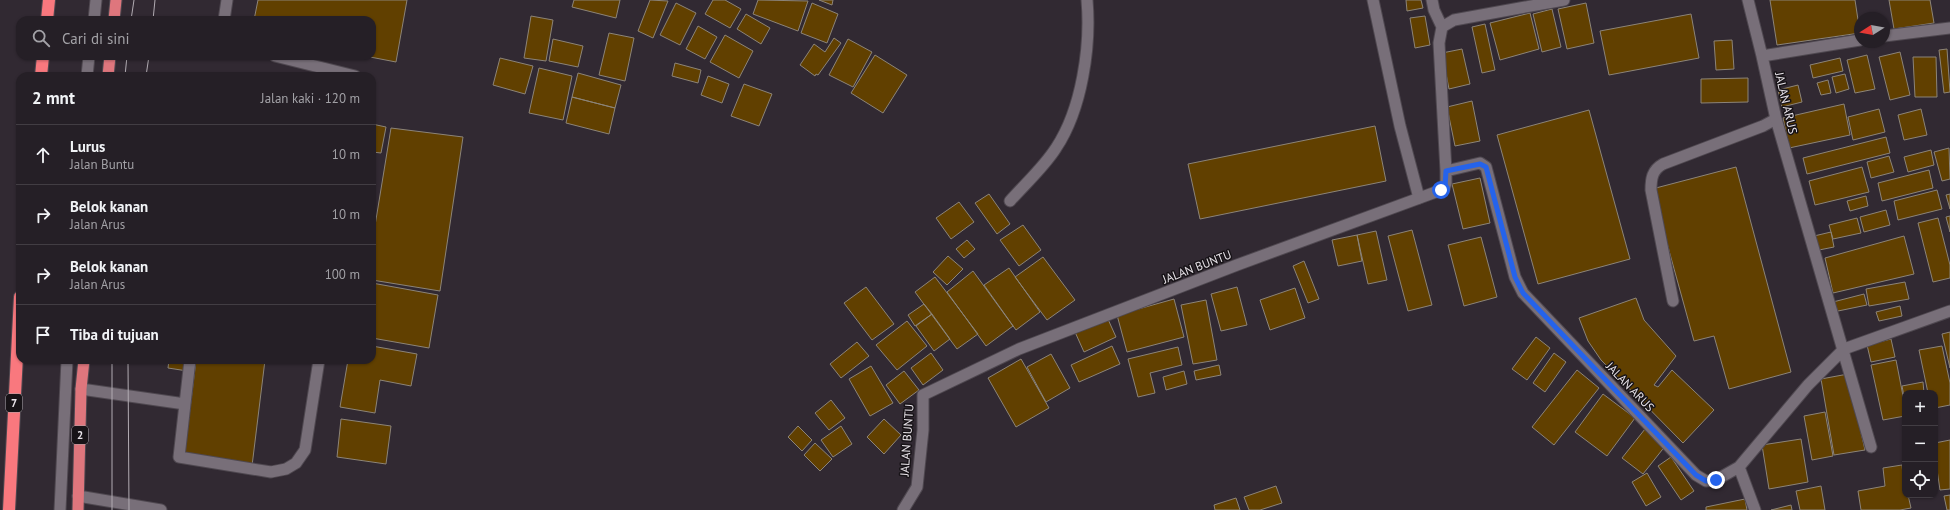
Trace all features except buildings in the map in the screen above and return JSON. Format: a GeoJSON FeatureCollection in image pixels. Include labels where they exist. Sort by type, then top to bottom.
{"type":"FeatureCollection","features":[{"type":"Feature","properties":{"kind":"highway"},"geometry":{"type":"LineString","coordinates":[[47,16],[48,0]]}},
{"type":"Feature","properties":{"kind":"highway"},"geometry":{"type":"LineString","coordinates":[[114,16],[116,0]]}},
{"type":"Feature","properties":{"kind":"highway"},"geometry":{"type":"LineString","coordinates":[[41,72],[43,60]]}},
{"type":"Feature","properties":{"kind":"highway"},"geometry":{"type":"LineString","coordinates":[[108,72],[110,60]]}},
{"type":"Feature","properties":{"kind":"highway","name":"7"},"geometry":{"type":"LineString","coordinates":[[9,510],[17,364]]}},
{"type":"Feature","properties":{"kind":"highway","name":"2"},"geometry":{"type":"LineString","coordinates":[[78,510],[81,389],[84,364]]}},
{"type":"Feature","properties":{"kind":"street"},"geometry":{"type":"LineString","coordinates":[[94,16],[96,0]]}},
{"type":"Feature","properties":{"kind":"street"},"geometry":{"type":"LineString","coordinates":[[225,16],[227,0]]}},
{"type":"Feature","properties":{"kind":"street"},"geometry":{"type":"LineString","coordinates":[[1010,201],[1056,148],[1075,110],[1085,61],[1088,13],[1087,0]]}},
{"type":"Feature","properties":{"kind":"street"},"geometry":{"type":"LineString","coordinates":[[1373,0],[1400,126],[1419,198]]}},
{"type":"Feature","properties":{"kind":"street"},"geometry":{"type":"LineString","coordinates":[[1432,0],[1434,10],[1442,27],[1454,20],[1564,0]]}},
{"type":"Feature","properties":{"kind":"street","name":"JALAN ARUS"},"geometry":{"type":"LineString","coordinates":[[1748,0],[1776,119],[1844,349]]}},
{"type":"Feature","properties":{"kind":"street","name":"JALAN BUNTU"},"geometry":{"type":"LineString","coordinates":[[903,510],[917,487],[923,430],[923,395],[1020,349],[1444,189],[1446,184],[1446,171],[1439,43],[1442,27]]}},
{"type":"Feature","properties":{"kind":"street"},"geometry":{"type":"LineString","coordinates":[[1890,35],[1950,28]]}},
{"type":"Feature","properties":{"kind":"street"},"geometry":{"type":"LineString","coordinates":[[1762,56],[1854,41]]}},
{"type":"Feature","properties":{"kind":"street"},"geometry":{"type":"LineString","coordinates":[[88,72],[89,60]]}},
{"type":"Feature","properties":{"kind":"street"},"geometry":{"type":"LineString","coordinates":[[291,60],[339,72]]}},
{"type":"Feature","properties":{"kind":"street"},"geometry":{"type":"LineString","coordinates":[[1673,301],[1651,190],[1651,180],[1655,170],[1663,164],[1764,126],[1776,119]]}},
{"type":"Feature","properties":{"kind":"street","name":"JALAN ARUS"},"geometry":{"type":"LineString","coordinates":[[1446,171],[1480,164],[1486,167],[1515,277],[1523,293],[1696,475],[1706,481],[1716,480],[1739,467],[1808,385],[1844,349],[1950,311]]}},
{"type":"Feature","properties":{"kind":"street"},"geometry":{"type":"LineString","coordinates":[[1844,349],[1871,447]]}},
{"type":"Feature","properties":{"kind":"street"},"geometry":{"type":"LineString","coordinates":[[60,510],[67,364]]}},
{"type":"Feature","properties":{"kind":"street"},"geometry":{"type":"LineString","coordinates":[[190,364],[180,457],[271,472],[286,469],[296,463],[305,450],[318,364]]}},
{"type":"Feature","properties":{"kind":"street"},"geometry":{"type":"LineString","coordinates":[[81,389],[185,404]]}},
{"type":"Feature","properties":{"kind":"street"},"geometry":{"type":"LineString","coordinates":[[1739,467],[1755,510]]}},
{"type":"Feature","properties":{"kind":"street"},"geometry":{"type":"LineString","coordinates":[[78,496],[161,510]]}},
{"type":"Feature","properties":{"kind":"tram line"},"geometry":{"type":"LineString","coordinates":[[132,16],[134,0]]}},
{"type":"Feature","properties":{"kind":"tram line"},"geometry":{"type":"LineString","coordinates":[[153,16],[155,0]]}},
{"type":"Feature","properties":{"kind":"tram line"},"geometry":{"type":"LineString","coordinates":[[125,72],[127,60]]}},
{"type":"Feature","properties":{"kind":"tram line"},"geometry":{"type":"LineString","coordinates":[[147,72],[148,60]]}},
{"type":"Feature","properties":{"kind":"tram line"},"geometry":{"type":"LineString","coordinates":[[112,364],[112,510]]}},
{"type":"Feature","properties":{"kind":"tram line"},"geometry":{"type":"LineString","coordinates":[[128,364],[129,510]]}},
{"type":"Feature","properties":{"kind":"route"},"geometry":{"type":"LineString","coordinates":[[1441,190],[1444,189],[1446,184],[1446,171],[1480,164],[1486,167],[1490,176],[1515,277],[1523,293],[1696,475],[1706,481],[1716,480]]}}]}
